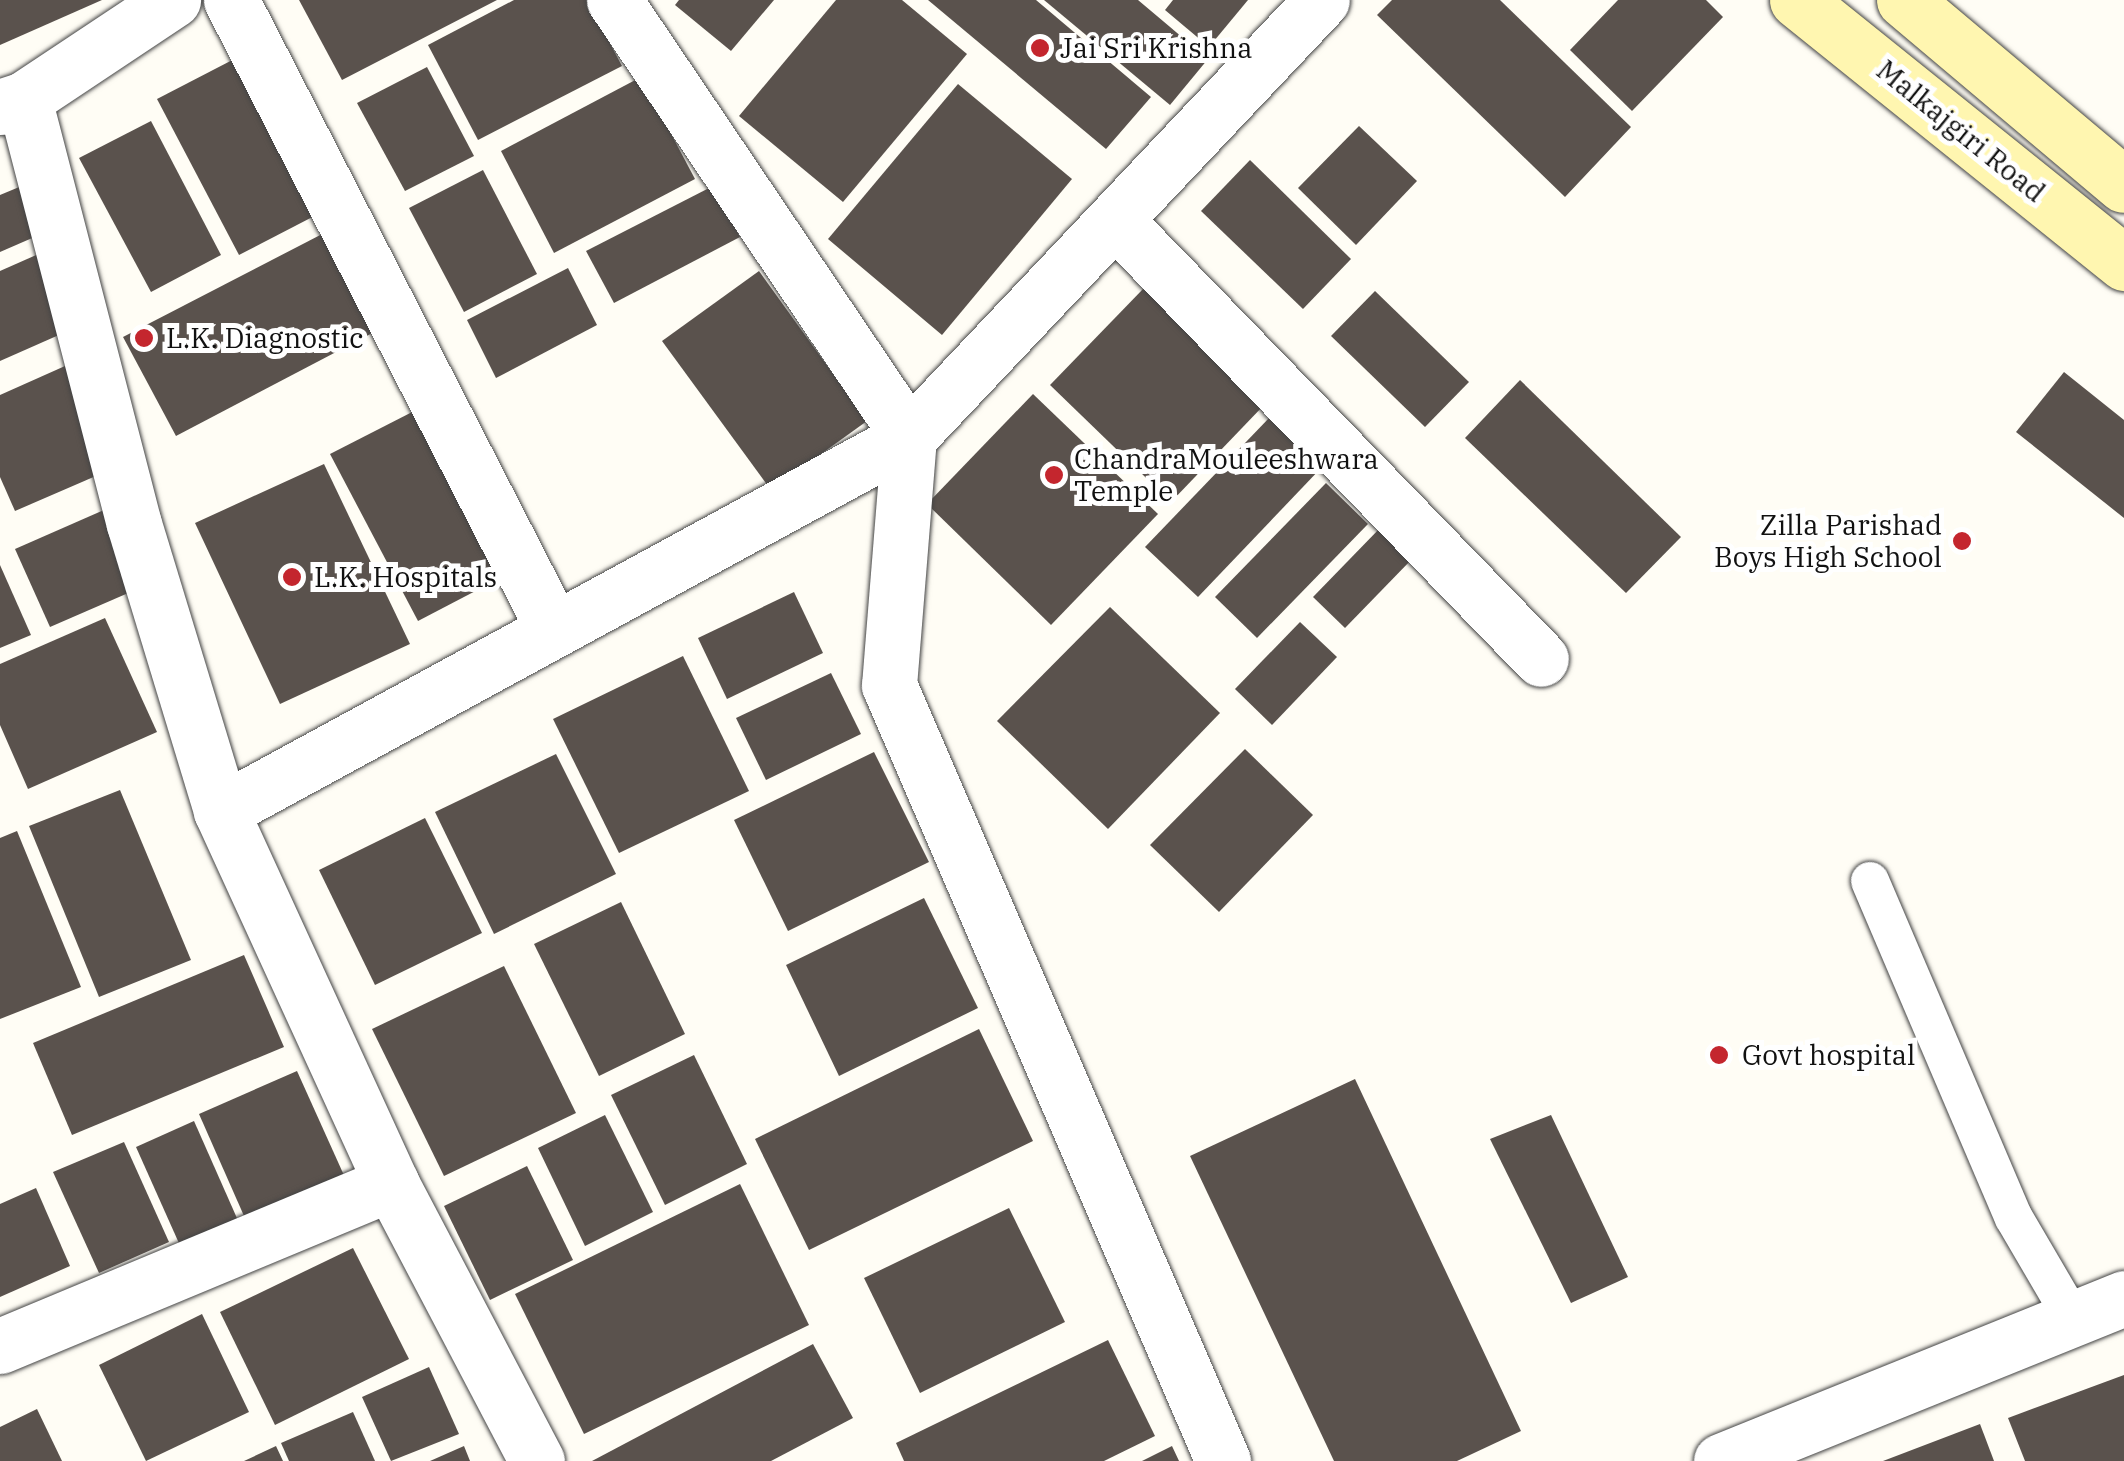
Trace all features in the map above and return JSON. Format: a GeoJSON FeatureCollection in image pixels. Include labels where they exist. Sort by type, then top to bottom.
{"type":"FeatureCollection","features":[{"type":"Feature","properties":{"kind":"main road","name":"Malkajgiri Road"},"geometry":{"type":"LineString","coordinates":[[1797,0],[2124,263]]}},
{"type":"Feature","properties":{"kind":"main road"},"geometry":{"type":"LineString","coordinates":[[1904,0],[2124,185]]}},
{"type":"Feature","properties":{"kind":"street"},"geometry":{"type":"LineString","coordinates":[[173,0],[12,103],[221,811],[391,1183],[537,1461]]}},
{"type":"Feature","properties":{"kind":"street"},"geometry":{"type":"LineString","coordinates":[[231,0],[554,630]]}},
{"type":"Feature","properties":{"kind":"street"},"geometry":{"type":"LineString","coordinates":[[614,0],[909,437],[889,685],[1223,1461]]}},
{"type":"Feature","properties":{"kind":"street"},"geometry":{"type":"LineString","coordinates":[[221,811],[909,437],[1322,0]]}},
{"type":"Feature","properties":{"kind":"street"},"geometry":{"type":"LineString","coordinates":[[1116,221],[1541,658]]}},
{"type":"Feature","properties":{"kind":"street"},"geometry":{"type":"LineString","coordinates":[[0,1346],[391,1183]]}},
{"type":"Feature","properties":{"kind":"street"},"geometry":{"type":"LineString","coordinates":[[1721,1461],[2124,1298]]}},
{"type":"Feature","properties":{"kind":"lane"},"geometry":{"type":"LineString","coordinates":[[1870,881],[2014,1218],[2073,1319]]}},
{"type":"Feature","properties":{"kind":"building"},"geometry":{"type":"Polygon","coordinates":[[[0,0],[102,0],[0,45],[0,0]]]}},
{"type":"Feature","properties":{"kind":"building"},"geometry":{"type":"Polygon","coordinates":[[[299,0],[497,0],[342,80],[299,0]]]}},
{"type":"Feature","properties":{"kind":"building"},"geometry":{"type":"Polygon","coordinates":[[[514,0],[587,0],[622,66],[478,140],[428,45],[514,0]]]}},
{"type":"Feature","properties":{"kind":"building"},"geometry":{"type":"Polygon","coordinates":[[[679,0],[774,0],[731,51],[675,5],[679,0]]]}},
{"type":"Feature","properties":{"kind":"building"},"geometry":{"type":"Polygon","coordinates":[[[836,0],[902,0],[967,54],[843,202],[739,116],[836,0]]]}},
{"type":"Feature","properties":{"kind":"building","name":"Jai Sri Krishna"},"geometry":{"type":"Polygon","coordinates":[[[928,0],[1036,0],[1151,97],[1106,149],[928,0]]]}},
{"type":"Feature","properties":{"kind":"building"},"geometry":{"type":"Polygon","coordinates":[[[1044,0],[1138,0],[1208,59],[1170,105],[1044,0]]]}},
{"type":"Feature","properties":{"kind":"building"},"geometry":{"type":"Polygon","coordinates":[[[1173,0],[1248,0],[1209,47],[1165,10],[1173,0]]]}},
{"type":"Feature","properties":{"kind":"building"},"geometry":{"type":"Polygon","coordinates":[[[1392,0],[1500,0],[1631,127],[1565,197],[1377,15],[1392,0]]]}},
{"type":"Feature","properties":{"kind":"building"},"geometry":{"type":"Polygon","coordinates":[[[1618,0],[1706,0],[1723,17],[1632,111],[1570,50],[1618,0]]]}},
{"type":"Feature","properties":{"kind":"building"},"geometry":{"type":"Polygon","coordinates":[[[242,55],[324,211],[239,255],[157,99],[242,55]]]}},
{"type":"Feature","properties":{"kind":"building"},"geometry":{"type":"Polygon","coordinates":[[[427,67],[474,156],[405,191],[357,103],[427,67]]]}},
{"type":"Feature","properties":{"kind":"building"},"geometry":{"type":"Polygon","coordinates":[[[641,77],[695,179],[554,253],[501,151],[641,77]]]}},
{"type":"Feature","properties":{"kind":"building"},"geometry":{"type":"Polygon","coordinates":[[[958,84],[1072,179],[942,335],[828,239],[958,84]]]}},
{"type":"Feature","properties":{"kind":"building"},"geometry":{"type":"Polygon","coordinates":[[[151,121],[221,255],[151,292],[79,158],[151,121]]]}},
{"type":"Feature","properties":{"kind":"building"},"geometry":{"type":"Polygon","coordinates":[[[1359,126],[1417,181],[1356,245],[1298,188],[1359,126]]]}},
{"type":"Feature","properties":{"kind":"building"},"geometry":{"type":"Polygon","coordinates":[[[1250,160],[1351,259],[1303,309],[1201,211],[1250,160]]]}},
{"type":"Feature","properties":{"kind":"building"},"geometry":{"type":"Polygon","coordinates":[[[483,170],[537,274],[464,312],[409,208],[483,170]]]}},
{"type":"Feature","properties":{"kind":"building"},"geometry":{"type":"Polygon","coordinates":[[[24,185],[46,232],[0,252],[0,195],[24,185]]]}},
{"type":"Feature","properties":{"kind":"building"},"geometry":{"type":"Polygon","coordinates":[[[713,186],[740,237],[614,303],[586,251],[713,186]]]}},
{"type":"Feature","properties":{"kind":"building"},"geometry":{"type":"Polygon","coordinates":[[[328,231],[380,329],[176,436],[123,337],[328,231]]]}},
{"type":"Feature","properties":{"kind":"building"},"geometry":{"type":"Polygon","coordinates":[[[43,252],[77,327],[0,361],[0,271],[43,252]]]}},
{"type":"Feature","properties":{"kind":"building"},"geometry":{"type":"Polygon","coordinates":[[[568,268],[597,325],[496,378],[467,320],[568,268]]]}},
{"type":"Feature","properties":{"kind":"building"},"geometry":{"type":"Polygon","coordinates":[[[759,271],[867,421],[771,490],[662,341],[759,271]]]}},
{"type":"Feature","properties":{"kind":"building"},"geometry":{"type":"Polygon","coordinates":[[[1144,288],[1265,404],[1171,502],[1050,385],[1144,288]]]}},
{"type":"Feature","properties":{"kind":"building"},"geometry":{"type":"Polygon","coordinates":[[[1375,291],[1469,382],[1425,427],[1331,336],[1375,291]]]}},
{"type":"Feature","properties":{"kind":"building"},"geometry":{"type":"Polygon","coordinates":[[[65,366],[112,469],[15,511],[0,477],[0,395],[65,366]]]}},
{"type":"Feature","properties":{"kind":"building"},"geometry":{"type":"Polygon","coordinates":[[[2064,372],[2124,420],[2124,518],[2016,432],[2064,372]]]}},
{"type":"Feature","properties":{"kind":"building"},"geometry":{"type":"Polygon","coordinates":[[[1520,380],[1681,537],[1626,593],[1465,438],[1520,380]]]}},
{"type":"Feature","properties":{"kind":"building"},"geometry":{"type":"Polygon","coordinates":[[[1033,394],[1158,514],[1051,625],[927,504],[1033,394]]]}},
{"type":"Feature","properties":{"kind":"building"},"geometry":{"type":"Polygon","coordinates":[[[420,408],[508,574],[418,621],[330,454],[420,408]]]}},
{"type":"Feature","properties":{"kind":"building"},"geometry":{"type":"Polygon","coordinates":[[[1270,417],[1322,467],[1198,597],[1145,547],[1270,417]]]}},
{"type":"Feature","properties":{"kind":"building"},"geometry":{"type":"Polygon","coordinates":[[[324,464],[410,644],[280,704],[195,523],[324,464]]]}},
{"type":"Feature","properties":{"kind":"building"},"geometry":{"type":"Polygon","coordinates":[[[1326,483],[1368,524],[1257,638],[1215,597],[1326,483]]]}},
{"type":"Feature","properties":{"kind":"building"},"geometry":{"type":"Polygon","coordinates":[[[113,506],[149,584],[50,627],[15,549],[113,506]]]}},
{"type":"Feature","properties":{"kind":"building"},"geometry":{"type":"Polygon","coordinates":[[[1381,527],[1413,558],[1345,628],[1313,597],[1381,527]]]}},
{"type":"Feature","properties":{"kind":"building"},"geometry":{"type":"Polygon","coordinates":[[[0,565],[31,635],[0,648],[0,565]]]}},
{"type":"Feature","properties":{"kind":"building"},"geometry":{"type":"Polygon","coordinates":[[[794,592],[823,653],[727,699],[698,638],[794,592]]]}},
{"type":"Feature","properties":{"kind":"building"},"geometry":{"type":"Polygon","coordinates":[[[1110,607],[1220,713],[1108,829],[997,721],[1110,607]]]}},
{"type":"Feature","properties":{"kind":"building"},"geometry":{"type":"Polygon","coordinates":[[[105,618],[157,732],[28,789],[0,725],[0,664],[105,618]]]}},
{"type":"Feature","properties":{"kind":"building"},"geometry":{"type":"Polygon","coordinates":[[[1300,622],[1337,657],[1272,725],[1235,689],[1300,622]]]}},
{"type":"Feature","properties":{"kind":"building"},"geometry":{"type":"Polygon","coordinates":[[[683,656],[749,791],[619,853],[553,719],[683,656]]]}},
{"type":"Feature","properties":{"kind":"building"},"geometry":{"type":"Polygon","coordinates":[[[831,673],[861,734],[766,780],[736,718],[831,673]]]}},
{"type":"Feature","properties":{"kind":"building"},"geometry":{"type":"Polygon","coordinates":[[[1245,749],[1313,815],[1219,912],[1150,845],[1245,749]]]}},
{"type":"Feature","properties":{"kind":"building"},"geometry":{"type":"Polygon","coordinates":[[[874,752],[929,862],[788,931],[734,820],[874,752]]]}},
{"type":"Feature","properties":{"kind":"building"},"geometry":{"type":"Polygon","coordinates":[[[556,754],[616,874],[494,934],[435,812],[556,754]]]}},
{"type":"Feature","properties":{"kind":"building"},"geometry":{"type":"Polygon","coordinates":[[[120,790],[191,960],[99,997],[29,826],[120,790]]]}},
{"type":"Feature","properties":{"kind":"building"},"geometry":{"type":"Polygon","coordinates":[[[425,818],[482,933],[375,985],[319,870],[425,818]]]}},
{"type":"Feature","properties":{"kind":"building"},"geometry":{"type":"Polygon","coordinates":[[[17,831],[81,987],[0,1019],[0,838],[17,831]]]}},
{"type":"Feature","properties":{"kind":"building"},"geometry":{"type":"Polygon","coordinates":[[[924,898],[978,1008],[839,1076],[786,965],[924,898]]]}},
{"type":"Feature","properties":{"kind":"building"},"geometry":{"type":"Polygon","coordinates":[[[621,902],[685,1034],[599,1076],[534,944],[621,902]]]}},
{"type":"Feature","properties":{"kind":"building"},"geometry":{"type":"Polygon","coordinates":[[[244,955],[284,1047],[72,1135],[33,1043],[244,955]]]}},
{"type":"Feature","properties":{"kind":"building"},"geometry":{"type":"Polygon","coordinates":[[[504,966],[576,1113],[444,1176],[372,1029],[504,966]]]}},
{"type":"Feature","properties":{"kind":"building"},"geometry":{"type":"Polygon","coordinates":[[[979,1029],[1033,1141],[809,1250],[755,1139],[979,1029]]]}},
{"type":"Feature","properties":{"kind":"building"},"geometry":{"type":"Polygon","coordinates":[[[694,1055],[747,1164],[665,1205],[611,1095],[694,1055]]]}},
{"type":"Feature","properties":{"kind":"building"},"geometry":{"type":"Polygon","coordinates":[[[297,1071],[347,1182],[248,1225],[199,1114],[297,1071]]]}},
{"type":"Feature","properties":{"kind":"building"},"geometry":{"type":"Polygon","coordinates":[[[1355,1079],[1521,1431],[1457,1461],[1334,1461],[1190,1156],[1355,1079]]]}},
{"type":"Feature","properties":{"kind":"building"},"geometry":{"type":"Polygon","coordinates":[[[605,1115],[653,1212],[585,1246],[538,1148],[605,1115]]]}},
{"type":"Feature","properties":{"kind":"building"},"geometry":{"type":"Polygon","coordinates":[[[1551,1115],[1628,1277],[1571,1303],[1490,1139],[1551,1115]]]}},
{"type":"Feature","properties":{"kind":"building"},"geometry":{"type":"Polygon","coordinates":[[[194,1121],[240,1225],[182,1250],[136,1147],[194,1121]]]}},
{"type":"Feature","properties":{"kind":"building"},"geometry":{"type":"Polygon","coordinates":[[[124,1142],[169,1242],[99,1273],[53,1172],[124,1142]]]}},
{"type":"Feature","properties":{"kind":"building"},"geometry":{"type":"Polygon","coordinates":[[[527,1166],[573,1260],[490,1300],[444,1206],[527,1166]]]}},
{"type":"Feature","properties":{"kind":"building"},"geometry":{"type":"Polygon","coordinates":[[[740,1184],[809,1325],[584,1434],[515,1294],[740,1184]]]}},
{"type":"Feature","properties":{"kind":"building"},"geometry":{"type":"Polygon","coordinates":[[[36,1188],[70,1266],[0,1297],[0,1204],[36,1188]]]}},
{"type":"Feature","properties":{"kind":"building"},"geometry":{"type":"Polygon","coordinates":[[[1009,1208],[1065,1322],[920,1393],[864,1278],[1009,1208]]]}},
{"type":"Feature","properties":{"kind":"building"},"geometry":{"type":"Polygon","coordinates":[[[353,1248],[409,1359],[275,1425],[220,1312],[353,1248]]]}},
{"type":"Feature","properties":{"kind":"building"},"geometry":{"type":"Polygon","coordinates":[[[202,1314],[249,1412],[146,1461],[99,1365],[202,1314]]]}},
{"type":"Feature","properties":{"kind":"building"},"geometry":{"type":"Polygon","coordinates":[[[1108,1340],[1155,1436],[1104,1461],[904,1461],[896,1443],[1108,1340]]]}},
{"type":"Feature","properties":{"kind":"building"},"geometry":{"type":"Polygon","coordinates":[[[813,1344],[853,1418],[771,1461],[592,1461],[813,1344]]]}},
{"type":"Feature","properties":{"kind":"building"},"geometry":{"type":"Polygon","coordinates":[[[429,1367],[459,1434],[391,1461],[362,1397],[429,1367]]]}},
{"type":"Feature","properties":{"kind":"building"},"geometry":{"type":"Polygon","coordinates":[[[2124,1375],[2124,1461],[2025,1461],[2008,1418],[2124,1375]]]}},
{"type":"Feature","properties":{"kind":"building"},"geometry":{"type":"Polygon","coordinates":[[[37,1409],[62,1461],[0,1461],[0,1427],[37,1409]]]}},
{"type":"Feature","properties":{"kind":"building"},"geometry":{"type":"Polygon","coordinates":[[[353,1412],[375,1461],[289,1461],[281,1443],[353,1412]]]}},
{"type":"Feature","properties":{"kind":"building"},"geometry":{"type":"Polygon","coordinates":[[[1980,1424],[1994,1461],[1883,1461],[1980,1424]]]}},
{"type":"Feature","properties":{"kind":"building"},"geometry":{"type":"Polygon","coordinates":[[[276,1446],[283,1461],[244,1461],[276,1446]]]}},
{"type":"Feature","properties":{"kind":"building"},"geometry":{"type":"Polygon","coordinates":[[[464,1446],[470,1461],[430,1461],[464,1446]]]}},
{"type":"Feature","properties":{"kind":"building"},"geometry":{"type":"Polygon","coordinates":[[[1172,1446],[1179,1461],[1142,1461],[1172,1446]]]}},
{"type":"Feature","properties":{"kind":"place","name":"Jai Sri Krishna"},"geometry":{"type":"Point","coordinates":[1040,48]}},
{"type":"Feature","properties":{"kind":"place","name":"L.K. Diagnostic"},"geometry":{"type":"Point","coordinates":[144,338]}},
{"type":"Feature","properties":{"kind":"place","name":"ChandraMouleeshwara Temple"},"geometry":{"type":"Point","coordinates":[1054,475]}},
{"type":"Feature","properties":{"kind":"place","name":"Zilla Parishad Boys High School"},"geometry":{"type":"Point","coordinates":[1962,541]}},
{"type":"Feature","properties":{"kind":"place","name":"L.K. Hospitals"},"geometry":{"type":"Point","coordinates":[292,577]}},
{"type":"Feature","properties":{"kind":"place","name":"Govt hospital"},"geometry":{"type":"Point","coordinates":[1719,1055]}}]}
